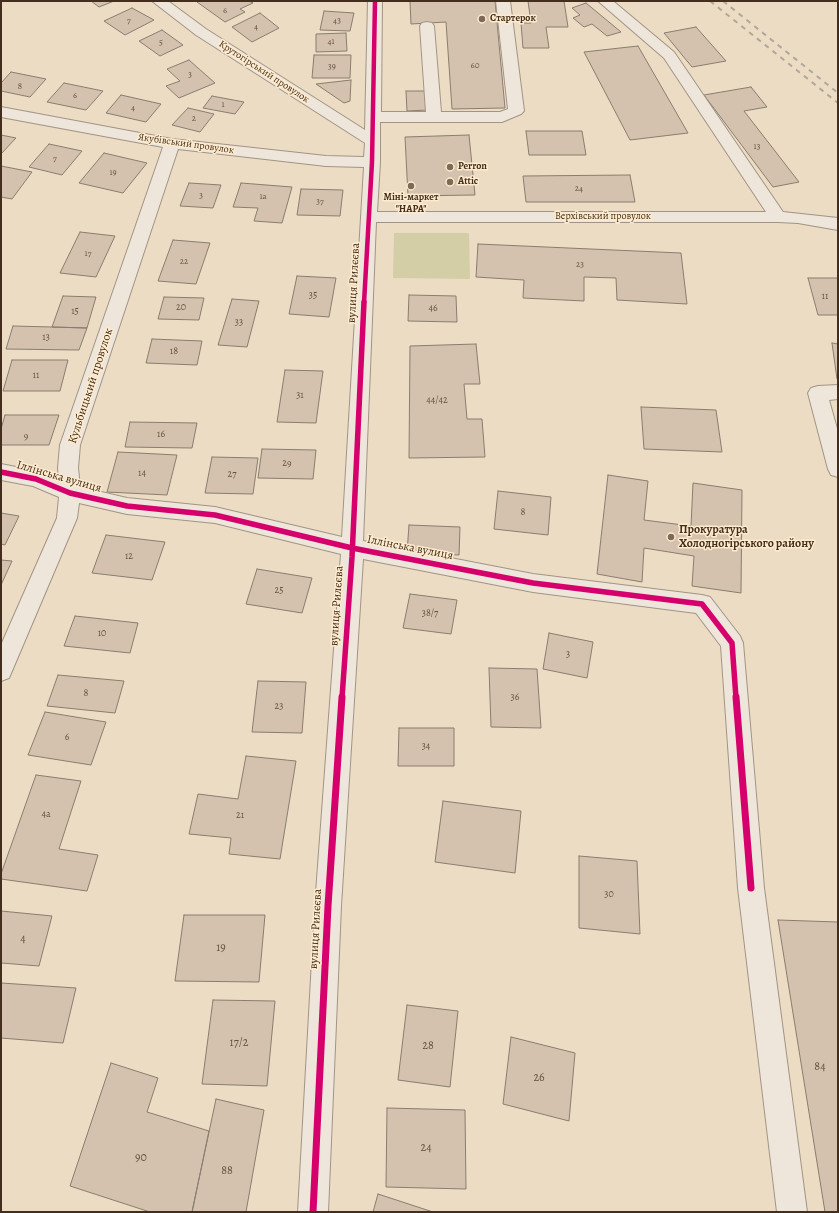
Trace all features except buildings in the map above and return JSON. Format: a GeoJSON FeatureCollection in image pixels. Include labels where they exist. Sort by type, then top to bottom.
{"type":"FeatureCollection","features":[{"type":"Feature","properties":{"kind":"street","name":"Крутогірський провулок"},"geometry":{"type":"LineString","coordinates":[[159,1],[372,151]]}},
{"type":"Feature","properties":{"kind":"street","name":"вулиця Рилєєва"},"geometry":{"type":"LineString","coordinates":[[313,1212],[328,906],[352,548],[372,151],[375,1]]}},
{"type":"Feature","properties":{"kind":"street"},"geometry":{"type":"LineString","coordinates":[[372,117],[502,117],[516,111],[503,1]]}},
{"type":"Feature","properties":{"kind":"street"},"geometry":{"type":"LineString","coordinates":[[605,1],[669,55],[778,217]]}},
{"type":"Feature","properties":{"kind":"street"},"geometry":{"type":"LineString","coordinates":[[427,26],[434,117]]}},
{"type":"Feature","properties":{"kind":"street","name":"Якубівський провулок"},"geometry":{"type":"LineString","coordinates":[[1,112],[172,144],[326,161],[372,151]]}},
{"type":"Feature","properties":{"kind":"street","name":"Кульбицький провулок"},"geometry":{"type":"LineString","coordinates":[[1,671],[67,518],[70,493],[68,468],[70,444],[172,144]]}},
{"type":"Feature","properties":{"kind":"street","name":"Верхівський провулок"},"geometry":{"type":"LineString","coordinates":[[368,217],[778,217],[798,218],[838,224]]}},
{"type":"Feature","properties":{"kind":"street"},"geometry":{"type":"LineString","coordinates":[[838,392],[818,393],[838,469]]}},
{"type":"Feature","properties":{"kind":"street","name":"Іллінська вулиця"},"geometry":{"type":"LineString","coordinates":[[1,472],[36,479],[70,493],[127,506],[215,515],[352,548],[533,583],[702,604],[732,643],[751,888],[792,1212]]}},
{"type":"Feature","properties":{"kind":"shaded area"},"geometry":{"type":"Polygon","coordinates":[[[394,233],[469,233],[470,279],[393,278],[394,233]]]}},
{"type":"Feature","properties":{"kind":"railway"},"geometry":{"type":"LineString","coordinates":[[710,1],[838,103]]}},
{"type":"Feature","properties":{"kind":"railway"},"geometry":{"type":"LineString","coordinates":[[723,1],[838,93]]}},
{"type":"Feature","properties":{"kind":"cycle path"},"geometry":{"type":"LineString","coordinates":[[313,1212],[328,906],[352,557],[368,217],[372,162],[375,1]]}},
{"type":"Feature","properties":{"kind":"cycle path"},"geometry":{"type":"LineString","coordinates":[[1,472],[36,479],[70,493],[127,506],[215,515],[352,548],[533,583],[702,604],[732,643],[751,888]]}},
{"type":"Feature","properties":{"kind":"place","name":"Стартерок"},"geometry":{"type":"Point","coordinates":[482,19]}},
{"type":"Feature","properties":{"kind":"place","name":"Perron"},"geometry":{"type":"Point","coordinates":[450,167]}},
{"type":"Feature","properties":{"kind":"place","name":"Attic"},"geometry":{"type":"Point","coordinates":[450,182]}},
{"type":"Feature","properties":{"kind":"place","name":"Міні-маркет \"НАРА\""},"geometry":{"type":"Point","coordinates":[411,186]}},
{"type":"Feature","properties":{"kind":"place","name":"Прокуратура Холодногірського району"},"geometry":{"type":"Point","coordinates":[671,537]}}]}
